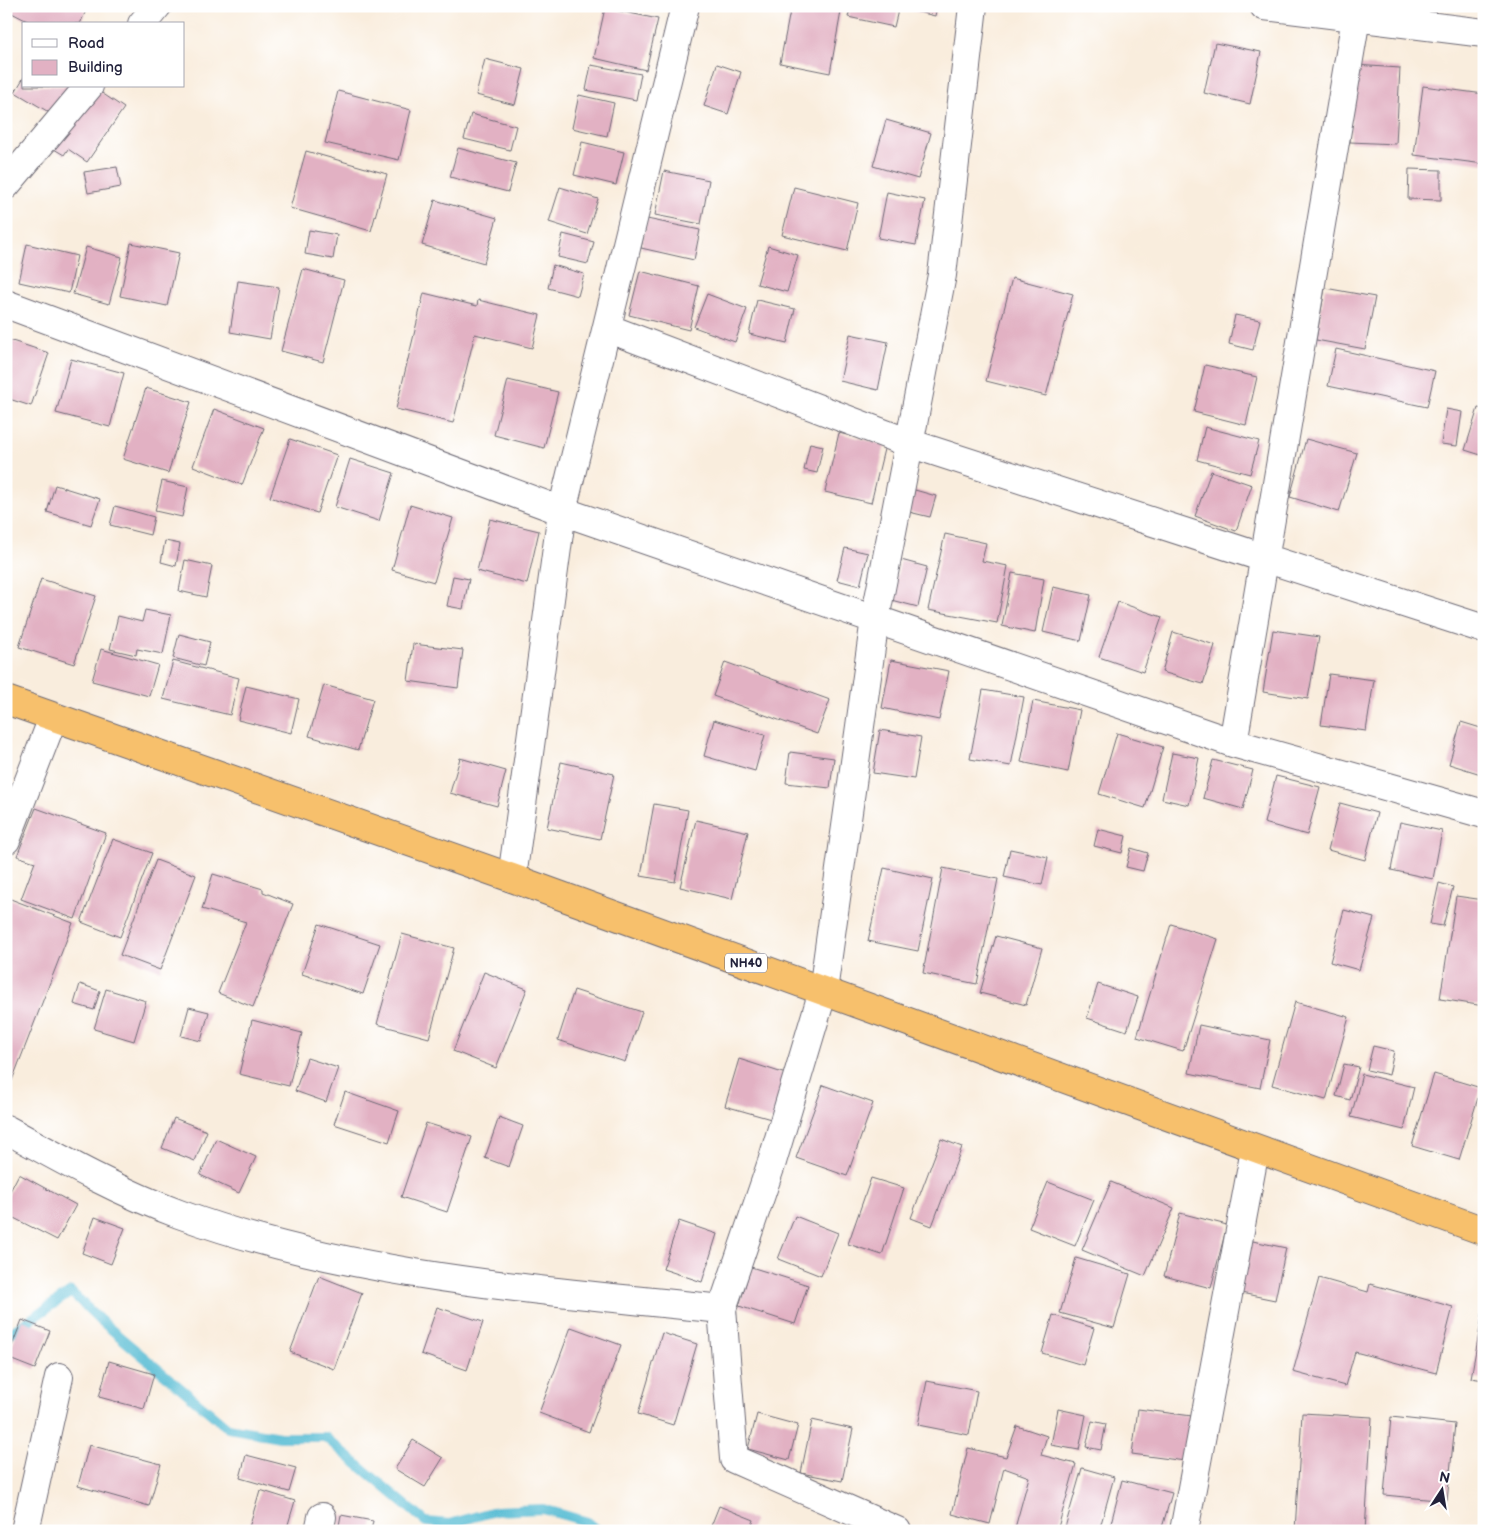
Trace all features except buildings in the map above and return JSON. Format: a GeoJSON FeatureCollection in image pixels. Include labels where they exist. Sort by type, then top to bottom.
{"type":"FeatureCollection","features":[{"type":"Feature","properties":{"kind":"highway","name":"NH40"},"geometry":{"type":"LineString","coordinates":[[6,700],[512,878],[1255,1150],[1484,1230]]}},
{"type":"Feature","properties":{"kind":"street"},"geometry":{"type":"LineString","coordinates":[[144,22],[157,6]]}},
{"type":"Feature","properties":{"kind":"street"},"geometry":{"type":"LineString","coordinates":[[512,878],[562,511],[685,6]]}},
{"type":"Feature","properties":{"kind":"street"},"geometry":{"type":"LineString","coordinates":[[897,1531],[734,1459],[722,1308],[772,1162],[823,991],[875,619],[942,275],[973,6]]}},
{"type":"Feature","properties":{"kind":"street"},"geometry":{"type":"LineString","coordinates":[[1264,6],[1357,12],[1484,33]]}},
{"type":"Feature","properties":{"kind":"street"},"geometry":{"type":"LineString","coordinates":[[1233,743],[1266,558],[1357,12]]}},
{"type":"Feature","properties":{"kind":"street"},"geometry":{"type":"LineString","coordinates":[[6,185],[88,88]]}},
{"type":"Feature","properties":{"kind":"street"},"geometry":{"type":"LineString","coordinates":[[6,304],[562,511],[1233,743],[1484,814]]}},
{"type":"Feature","properties":{"kind":"street"},"geometry":{"type":"LineString","coordinates":[[607,328],[910,443],[1484,628]]}},
{"type":"Feature","properties":{"kind":"street"},"geometry":{"type":"LineString","coordinates":[[6,840],[54,718]]}},
{"type":"Feature","properties":{"kind":"street"},"geometry":{"type":"LineString","coordinates":[[6,1129],[80,1170],[179,1214],[306,1252],[486,1284],[722,1308]]}},
{"type":"Feature","properties":{"kind":"street"},"geometry":{"type":"LineString","coordinates":[[1184,1531],[1255,1150]]}},
{"type":"Feature","properties":{"kind":"street"},"geometry":{"type":"LineString","coordinates":[[25,1531],[59,1377]]}},
{"type":"Feature","properties":{"kind":"waterway"},"geometry":{"type":"LineString","coordinates":[[6,1336],[71,1292],[100,1320],[228,1428],[280,1437],[325,1437],[426,1522],[450,1524],[495,1511],[543,1509],[588,1522],[599,1531]]}}]}
